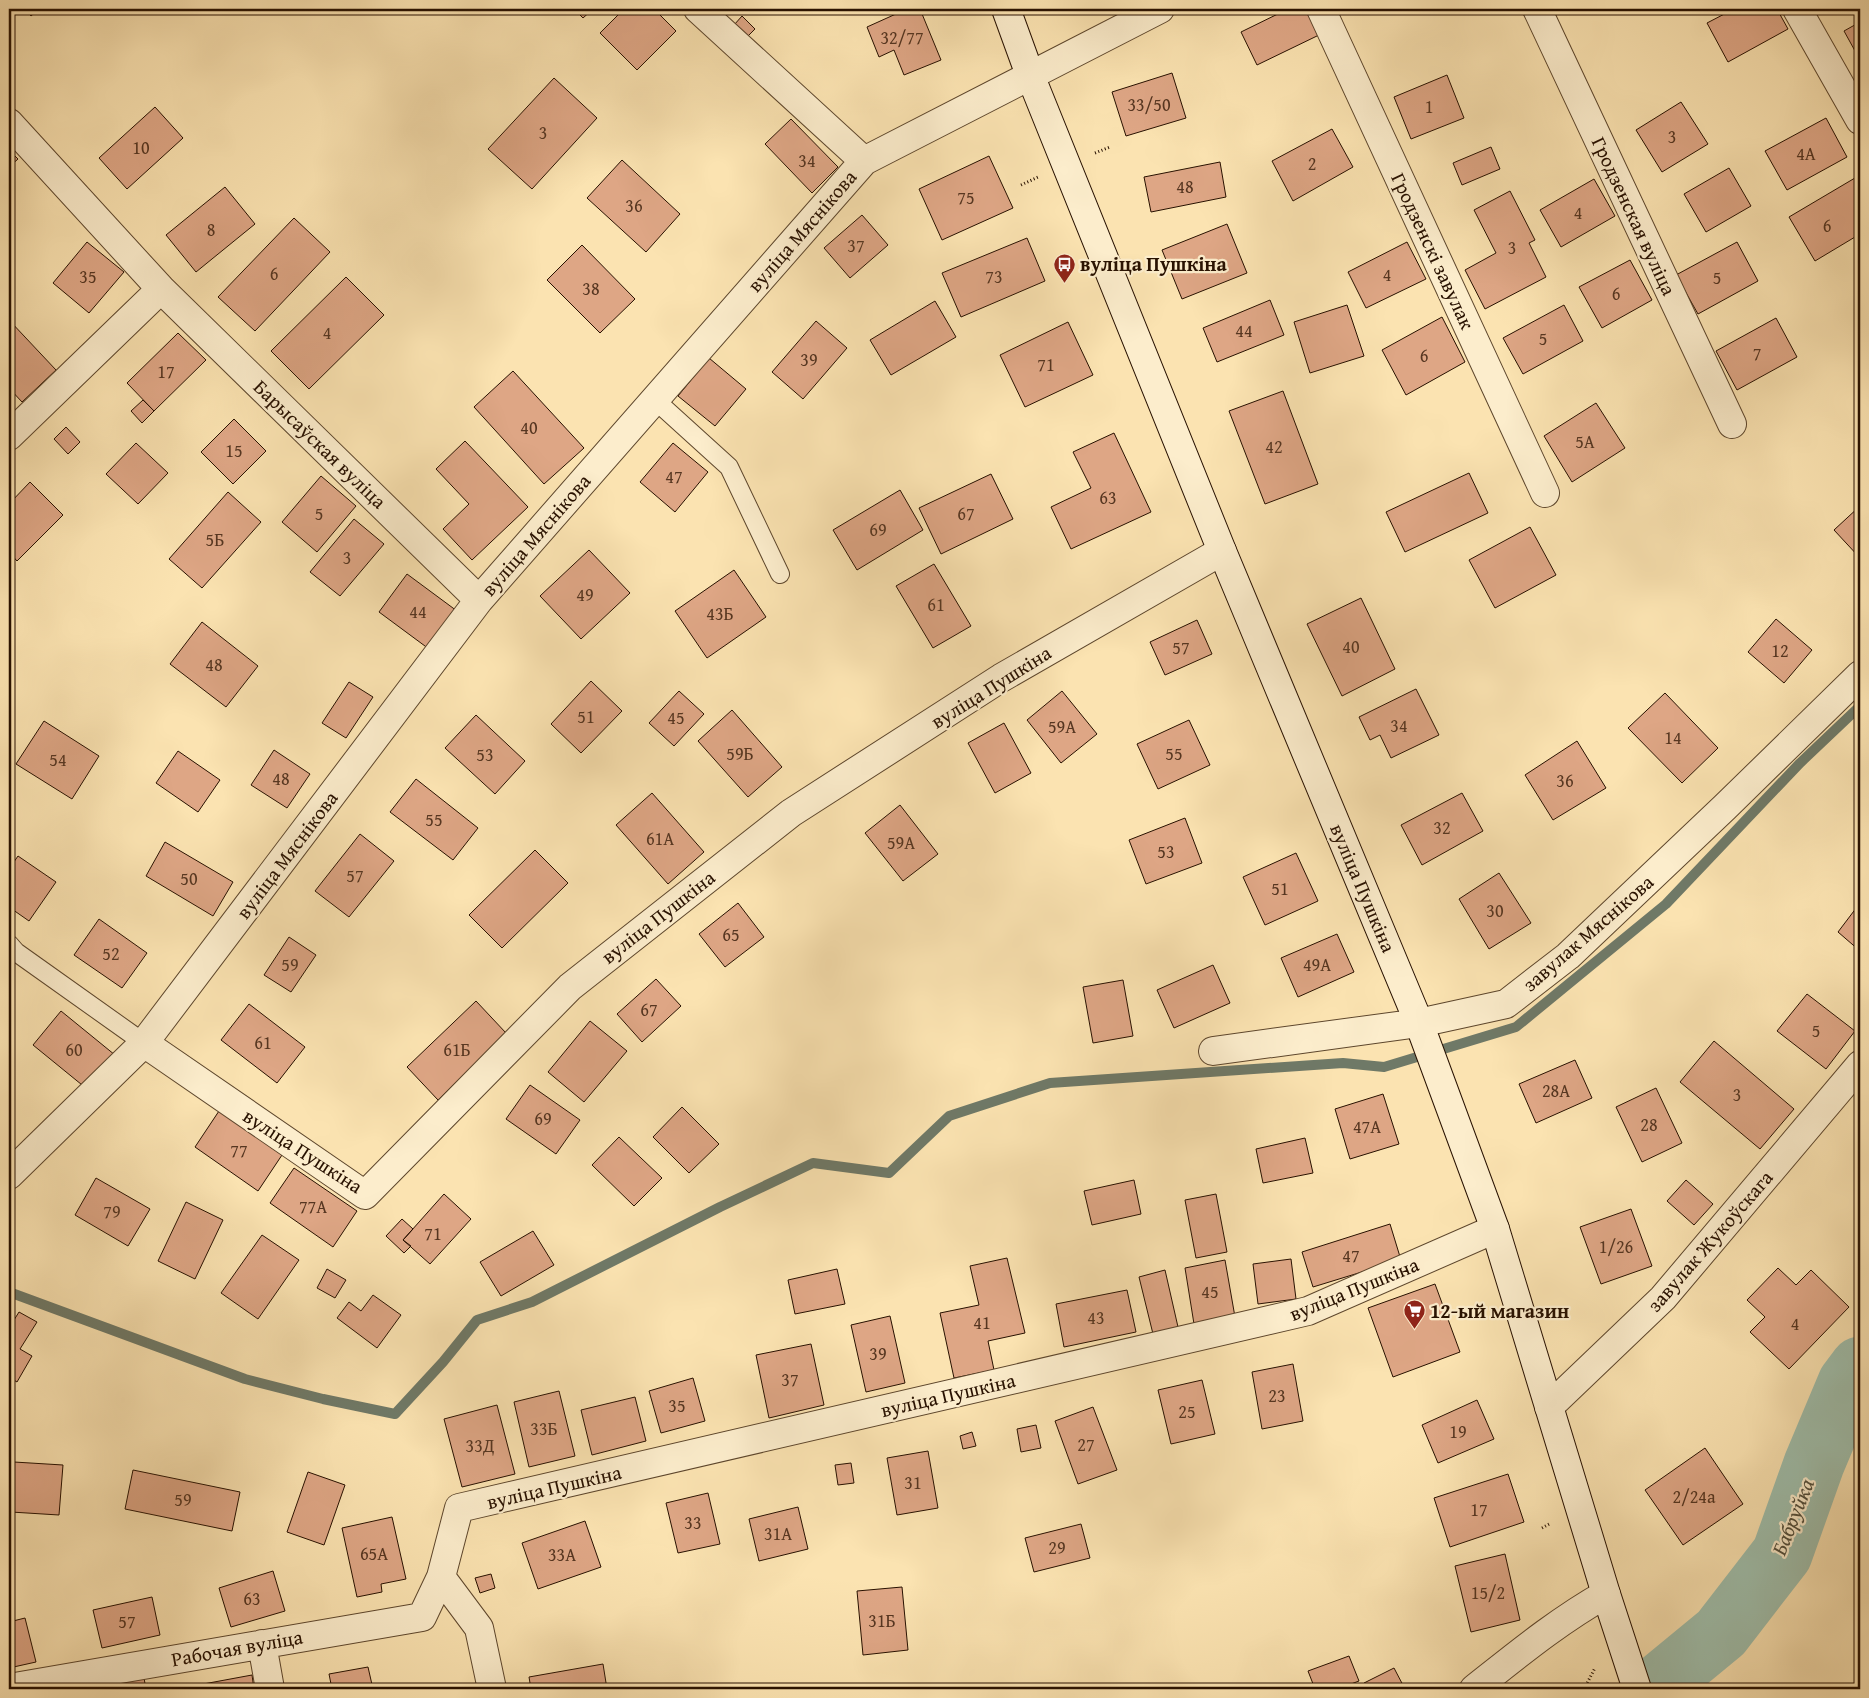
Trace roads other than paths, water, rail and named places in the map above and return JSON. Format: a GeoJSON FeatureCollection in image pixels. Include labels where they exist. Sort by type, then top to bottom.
{"type":"FeatureCollection","features":[{"type":"Feature","properties":{"kind":"street"},"geometry":{"type":"LineString","coordinates":[[698,9],[864,161]]}},
{"type":"Feature","properties":{"kind":"street","name":"вуліца Пушкіна"},"geometry":{"type":"LineString","coordinates":[[1006,9],[1030,75],[1222,551],[1437,1072],[1495,1230],[1606,1594],[1637,1689]]}},
{"type":"Feature","properties":{"kind":"street","name":"вуліца Мяснікова"},"geometry":{"type":"LineString","coordinates":[[9,1175],[144,1043],[480,600],[864,161],[1160,9]]}},
{"type":"Feature","properties":{"kind":"street","name":"Гродзенскі завулак"},"geometry":{"type":"LineString","coordinates":[[1321,9],[1545,493]]}},
{"type":"Feature","properties":{"kind":"street","name":"Гродзенская вуліца"},"geometry":{"type":"LineString","coordinates":[[1537,9],[1732,424]]}},
{"type":"Feature","properties":{"kind":"street"},"geometry":{"type":"LineString","coordinates":[[1798,9],[1860,120]]}},
{"type":"Feature","properties":{"kind":"street","name":"Барысаўская вуліца"},"geometry":{"type":"LineString","coordinates":[[9,123],[161,289],[480,600]]}},
{"type":"Feature","properties":{"kind":"street"},"geometry":{"type":"LineString","coordinates":[[9,436],[161,289]]}},
{"type":"Feature","properties":{"kind":"street","name":"вуліца Пушкіна"},"geometry":{"type":"LineString","coordinates":[[144,1043],[364,1196],[570,987],[791,813],[1001,678],[1222,551]]}},
{"type":"Feature","properties":{"kind":"street","name":"завулак Мяснікова"},"geometry":{"type":"LineString","coordinates":[[1213,1051],[1421,1030],[1506,1004],[1568,956],[1726,807],[1860,675]]}},
{"type":"Feature","properties":{"kind":"street","name":"завулак Жукоўскага"},"geometry":{"type":"LineString","coordinates":[[1549,1407],[1663,1298],[1860,1065]]}},
{"type":"Feature","properties":{"kind":"street","name":"вуліца Пушкіна"},"geometry":{"type":"LineString","coordinates":[[441,1578],[460,1508],[1308,1312],[1495,1230]]}},
{"type":"Feature","properties":{"kind":"street"},"geometry":{"type":"LineString","coordinates":[[441,1578],[479,1628],[492,1689]]}},
{"type":"Feature","properties":{"kind":"street","name":"Рабочая вуліца"},"geometry":{"type":"LineString","coordinates":[[9,1688],[422,1617],[441,1578]]}},
{"type":"Feature","properties":{"kind":"street"},"geometry":{"type":"LineString","coordinates":[[1474,1689],[1575,1611],[1606,1594]]}},
{"type":"Feature","properties":{"kind":"street"},"geometry":{"type":"LineString","coordinates":[[262,1644],[270,1689]]}},
{"type":"Feature","properties":{"kind":"lane"},"geometry":{"type":"LineString","coordinates":[[654,399],[729,467],[780,574]]}},
{"type":"Feature","properties":{"kind":"lane"},"geometry":{"type":"LineString","coordinates":[[9,944],[16,952],[144,1043]]}},
{"type":"Feature","properties":{"kind":"waterway"},"geometry":{"type":"LineString","coordinates":[[9,1292],[245,1379],[323,1399],[395,1414],[443,1362],[477,1320],[532,1302],[720,1207],[813,1163],[889,1173],[949,1116],[1050,1083],[1343,1063],[1384,1067],[1516,1027],[1666,904],[1800,763],[1860,706]]}},
{"type":"Feature","properties":{"kind":"waterway","name":"Бабруйка"},"geometry":{"type":"LineString","coordinates":[[1653,1689],[1721,1633],[1782,1554],[1814,1464],[1848,1383],[1860,1367]]}},
{"type":"Feature","properties":{"kind":"place","name":"вуліца Пушкіна"},"geometry":{"type":"Point","coordinates":[1064,283]}},
{"type":"Feature","properties":{"kind":"place","name":"12-ый магазин"},"geometry":{"type":"Point","coordinates":[1414,1330]}}]}
